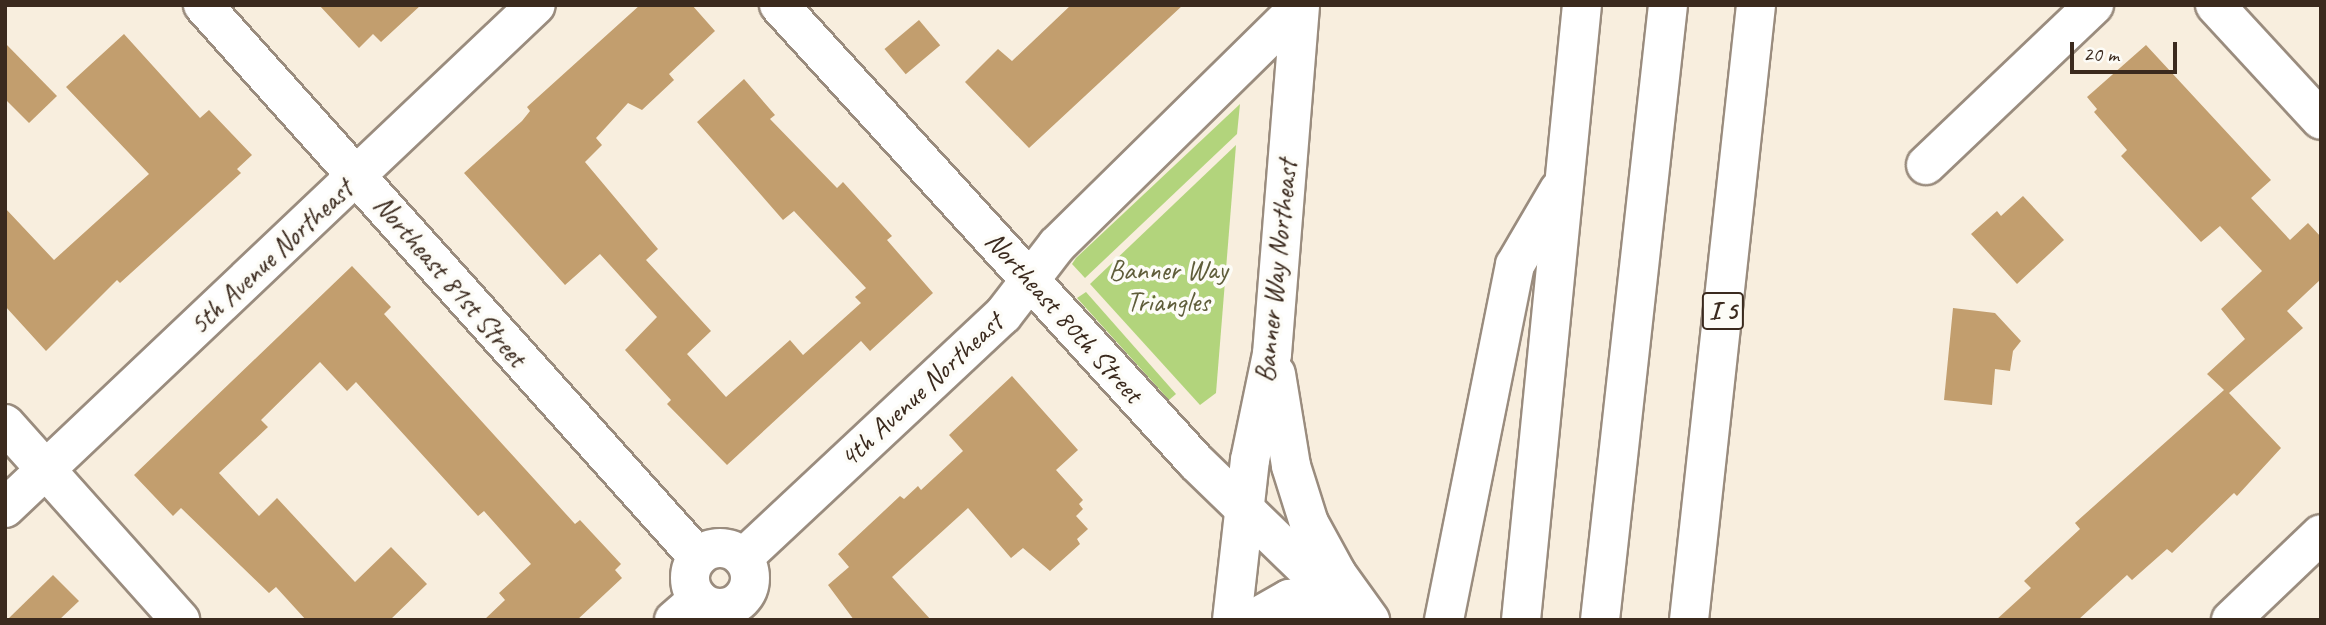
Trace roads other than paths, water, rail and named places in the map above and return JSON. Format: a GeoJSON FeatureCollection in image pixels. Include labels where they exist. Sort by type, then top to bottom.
{"type":"FeatureCollection","features":[{"type":"Feature","properties":{"kind":"main road","name":"Northeast 81st Street"},"geometry":{"type":"LineString","coordinates":[[203,5],[358,175],[392,220],[698,557]]}},
{"type":"Feature","properties":{"kind":"main road","name":"5th Avenue Northeast"},"geometry":{"type":"LineString","coordinates":[[5,508],[536,5]]}},
{"type":"Feature","properties":{"kind":"main road","name":"Northeast 80th Street"},"geometry":{"type":"LineString","coordinates":[[779,5],[1196,462],[1359,620]]}},
{"type":"Feature","properties":{"kind":"main road"},"geometry":{"type":"LineString","coordinates":[[1521,620],[1582,5]]}},
{"type":"Feature","properties":{"kind":"main road"},"geometry":{"type":"LineString","coordinates":[[1600,620],[1668,5]]}},
{"type":"Feature","properties":{"kind":"main road","name":"I 5"},"geometry":{"type":"LineString","coordinates":[[1689,619],[1756,5]]}},
{"type":"Feature","properties":{"kind":"main road"},"geometry":{"type":"LineString","coordinates":[[1926,165],[2094,5]]}},
{"type":"Feature","properties":{"kind":"main road"},"geometry":{"type":"LineString","coordinates":[[2215,5],[2321,120]]}},
{"type":"Feature","properties":{"kind":"main road","name":"4th Avenue Northeast"},"geometry":{"type":"LineString","coordinates":[[743,558],[1003,315],[1057,246],[1299,6]]}},
{"type":"Feature","properties":{"kind":"main road","name":"Banner Way Northeast"},"geometry":{"type":"LineString","coordinates":[[1232,620],[1243,506],[1272,354],[1299,6]]}},
{"type":"Feature","properties":{"kind":"main road"},"geometry":{"type":"LineString","coordinates":[[1444,620],[1515,265],[1564,182]]}},
{"type":"Feature","properties":{"kind":"main road"},"geometry":{"type":"LineString","coordinates":[[1272,354],[1291,466],[1309,523],[1337,575],[1370,620]]}},
{"type":"Feature","properties":{"kind":"main road"},"geometry":{"type":"LineString","coordinates":[[5,424],[180,620]]}},
{"type":"Feature","properties":{"kind":"main road"},"geometry":{"type":"LineString","coordinates":[[2231,620],[2321,534]]}},
{"type":"Feature","properties":{"kind":"main road"},"geometry":{"type":"LineString","coordinates":[[722,548],[743,558],[751,581],[746,611],[686,609],[690,580],[698,557],[722,548]]}},
{"type":"Feature","properties":{"kind":"main road"},"geometry":{"type":"LineString","coordinates":[[1252,620],[1266,608],[1289,599],[1314,601],[1349,620]]}},
{"type":"Feature","properties":{"kind":"park label","name":"Banner Way Triangles"},"geometry":{"type":"Point","coordinates":[1168,286]}}]}
